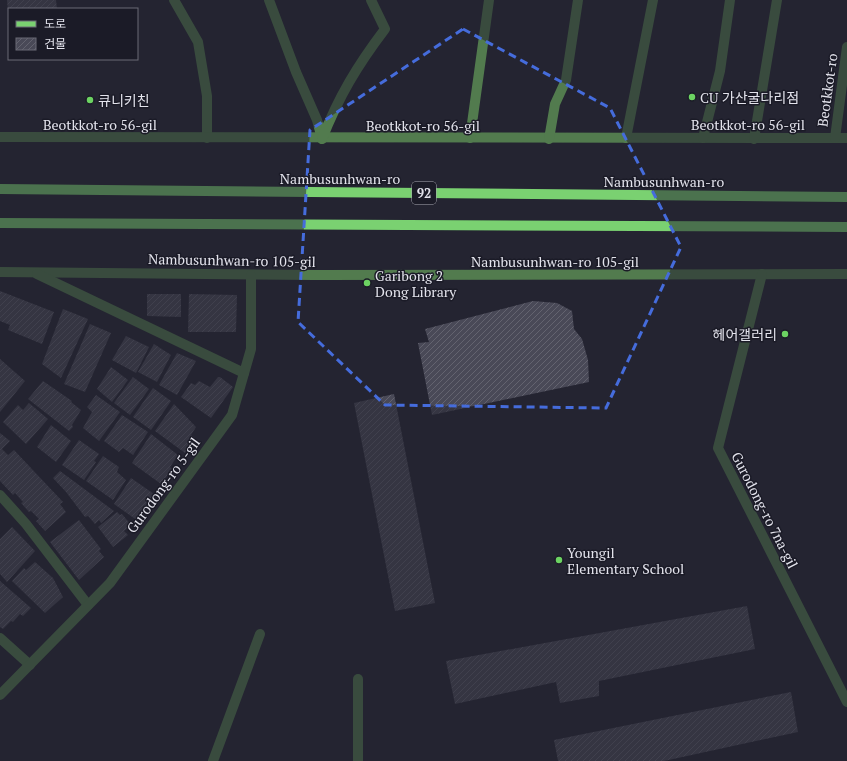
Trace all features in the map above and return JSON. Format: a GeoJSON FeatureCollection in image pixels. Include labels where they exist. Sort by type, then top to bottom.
{"type":"FeatureCollection","features":[{"type":"Feature","properties":{"kind":"main road","name":"Nambusunhwan-ro"},"geometry":{"type":"LineString","coordinates":[[0,189],[847,197]]}},
{"type":"Feature","properties":{"kind":"main road","name":"92"},"geometry":{"type":"LineString","coordinates":[[0,223],[847,227]]}},
{"type":"Feature","properties":{"kind":"street"},"geometry":{"type":"LineString","coordinates":[[174,0],[198,42],[208,96],[207,138]]}},
{"type":"Feature","properties":{"kind":"street"},"geometry":{"type":"LineString","coordinates":[[269,0],[296,72],[317,120],[322,139]]}},
{"type":"Feature","properties":{"kind":"street"},"geometry":{"type":"LineString","coordinates":[[322,139],[333,112],[352,75],[385,29],[371,0]]}},
{"type":"Feature","properties":{"kind":"street"},"geometry":{"type":"LineString","coordinates":[[470,138],[489,0]]}},
{"type":"Feature","properties":{"kind":"street"},"geometry":{"type":"LineString","coordinates":[[550,139],[555,104],[566,80],[578,0]]}},
{"type":"Feature","properties":{"kind":"street"},"geometry":{"type":"LineString","coordinates":[[626,138],[653,0]]}},
{"type":"Feature","properties":{"kind":"street"},"geometry":{"type":"LineString","coordinates":[[703,138],[720,71],[730,0]]}},
{"type":"Feature","properties":{"kind":"street"},"geometry":{"type":"LineString","coordinates":[[754,139],[777,0]]}},
{"type":"Feature","properties":{"kind":"street","name":"Beotkkot-ro"},"geometry":{"type":"LineString","coordinates":[[835,138],[847,47]]}},
{"type":"Feature","properties":{"kind":"street","name":"Beotkkot-ro 56-gil"},"geometry":{"type":"LineString","coordinates":[[0,137],[322,139],[847,138]]}},
{"type":"Feature","properties":{"kind":"street","name":"Nambusunhwan-ro 105-gil"},"geometry":{"type":"LineString","coordinates":[[0,272],[251,275],[847,274]]}},
{"type":"Feature","properties":{"kind":"street"},"geometry":{"type":"LineString","coordinates":[[34,272],[244,373]]}},
{"type":"Feature","properties":{"kind":"street","name":"Gurodong-ro 7na-gil"},"geometry":{"type":"LineString","coordinates":[[762,274],[718,448],[847,702]]}},
{"type":"Feature","properties":{"kind":"street","name":"Gurodong-ro 5-gil"},"geometry":{"type":"LineString","coordinates":[[0,696],[110,583],[232,415],[251,349],[251,275]]}},
{"type":"Feature","properties":{"kind":"street"},"geometry":{"type":"LineString","coordinates":[[0,495],[26,524],[88,605]]}},
{"type":"Feature","properties":{"kind":"street"},"geometry":{"type":"LineString","coordinates":[[213,761],[260,634]]}},
{"type":"Feature","properties":{"kind":"street"},"geometry":{"type":"LineString","coordinates":[[0,638],[30,665]]}},
{"type":"Feature","properties":{"kind":"street"},"geometry":{"type":"LineString","coordinates":[[358,679],[358,761]]}},
{"type":"Feature","properties":{"kind":"highlighted area"},"geometry":{"type":"Polygon","coordinates":[[[463,29],[610,108],[681,247],[606,408],[385,405],[298,322],[310,130],[463,29]]]}},
{"type":"Feature","properties":{"kind":"building"},"geometry":{"type":"Polygon","coordinates":[[[7,0],[56,0],[57,8],[8,8],[8,12],[7,0]]]}},
{"type":"Feature","properties":{"kind":"building"},"geometry":{"type":"Polygon","coordinates":[[[0,291],[54,312],[42,344],[8,330],[10,325],[0,321],[0,291]]]}},
{"type":"Feature","properties":{"kind":"building"},"geometry":{"type":"Polygon","coordinates":[[[147,294],[181,294],[181,317],[147,316],[147,294]]]}},
{"type":"Feature","properties":{"kind":"building"},"geometry":{"type":"Polygon","coordinates":[[[189,294],[237,295],[236,332],[188,332],[189,294]]]}},
{"type":"Feature","properties":{"kind":"building"},"geometry":{"type":"Polygon","coordinates":[[[533,301],[557,303],[572,311],[574,329],[582,339],[588,360],[589,382],[432,415],[418,343],[429,342],[425,329],[533,301]]]}},
{"type":"Feature","properties":{"kind":"building"},"geometry":{"type":"Polygon","coordinates":[[[63,309],[88,319],[61,378],[42,364],[63,309]]]}},
{"type":"Feature","properties":{"kind":"building"},"geometry":{"type":"Polygon","coordinates":[[[90,324],[111,333],[85,392],[64,384],[90,324]]]}},
{"type":"Feature","properties":{"kind":"building"},"geometry":{"type":"Polygon","coordinates":[[[126,336],[149,347],[136,373],[112,360],[126,336]]]}},
{"type":"Feature","properties":{"kind":"building"},"geometry":{"type":"Polygon","coordinates":[[[154,344],[171,355],[157,382],[138,372],[154,344]]]}},
{"type":"Feature","properties":{"kind":"building"},"geometry":{"type":"Polygon","coordinates":[[[177,353],[196,361],[177,395],[159,385],[177,353]]]}},
{"type":"Feature","properties":{"kind":"building"},"geometry":{"type":"Polygon","coordinates":[[[0,359],[25,381],[0,412],[0,359]]]}},
{"type":"Feature","properties":{"kind":"building"},"geometry":{"type":"Polygon","coordinates":[[[111,367],[128,380],[112,402],[97,389],[111,367]]]}},
{"type":"Feature","properties":{"kind":"building"},"geometry":{"type":"Polygon","coordinates":[[[133,377],[149,389],[130,415],[114,403],[133,377]]]}},
{"type":"Feature","properties":{"kind":"building"},"geometry":{"type":"Polygon","coordinates":[[[218,377],[233,387],[211,418],[181,397],[191,383],[195,385],[199,381],[210,387],[218,377]]]}},
{"type":"Feature","properties":{"kind":"building"},"geometry":{"type":"Polygon","coordinates":[[[43,381],[72,401],[71,402],[81,410],[72,425],[73,427],[69,431],[28,399],[43,381]]]}},
{"type":"Feature","properties":{"kind":"building"},"geometry":{"type":"Polygon","coordinates":[[[153,388],[171,401],[151,430],[133,417],[153,388]]]}},
{"type":"Feature","properties":{"kind":"building"},"geometry":{"type":"Polygon","coordinates":[[[394,394],[435,603],[395,611],[354,403],[394,394]]]}},
{"type":"Feature","properties":{"kind":"building"},"geometry":{"type":"Polygon","coordinates":[[[96,395],[120,412],[99,441],[83,428],[92,412],[87,407],[96,395]]]}},
{"type":"Feature","properties":{"kind":"building"},"geometry":{"type":"Polygon","coordinates":[[[29,403],[48,419],[26,444],[3,422],[18,405],[23,410],[29,403]]]}},
{"type":"Feature","properties":{"kind":"building"},"geometry":{"type":"Polygon","coordinates":[[[174,404],[196,427],[191,435],[195,438],[185,453],[155,431],[174,404]]]}},
{"type":"Feature","properties":{"kind":"building"},"geometry":{"type":"Polygon","coordinates":[[[122,415],[148,432],[133,455],[123,448],[119,452],[104,441],[122,415]]]}},
{"type":"Feature","properties":{"kind":"building"},"geometry":{"type":"Polygon","coordinates":[[[51,425],[71,441],[56,462],[37,447],[51,425]]]}},
{"type":"Feature","properties":{"kind":"building"},"geometry":{"type":"Polygon","coordinates":[[[0,433],[10,441],[2,449],[8,455],[14,450],[63,502],[60,504],[66,512],[45,531],[36,521],[39,519],[31,511],[29,512],[15,493],[13,495],[0,481],[0,433]]]}},
{"type":"Feature","properties":{"kind":"building"},"geometry":{"type":"Polygon","coordinates":[[[151,434],[178,455],[170,467],[172,469],[161,484],[132,463],[151,434]]]}},
{"type":"Feature","properties":{"kind":"building"},"geometry":{"type":"Polygon","coordinates":[[[79,440],[99,454],[94,461],[96,462],[84,480],[62,465],[79,440]]]}},
{"type":"Feature","properties":{"kind":"building"},"geometry":{"type":"Polygon","coordinates":[[[103,456],[119,467],[117,472],[126,480],[113,500],[86,481],[103,456]]]}},
{"type":"Feature","properties":{"kind":"building"},"geometry":{"type":"Polygon","coordinates":[[[60,471],[114,511],[101,523],[99,520],[95,524],[88,516],[85,517],[53,478],[60,471]]]}},
{"type":"Feature","properties":{"kind":"building"},"geometry":{"type":"Polygon","coordinates":[[[131,478],[154,494],[146,505],[148,507],[138,521],[114,504],[131,478]]]}},
{"type":"Feature","properties":{"kind":"building"},"geometry":{"type":"Polygon","coordinates":[[[117,512],[120,515],[122,514],[131,525],[124,531],[128,535],[113,547],[98,527],[117,512]]]}},
{"type":"Feature","properties":{"kind":"building"},"geometry":{"type":"Polygon","coordinates":[[[79,520],[101,549],[99,551],[104,557],[79,580],[50,542],[79,520]]]}},
{"type":"Feature","properties":{"kind":"building"},"geometry":{"type":"Polygon","coordinates":[[[12,527],[35,551],[7,582],[0,574],[0,539],[12,527]]]}},
{"type":"Feature","properties":{"kind":"building"},"geometry":{"type":"Polygon","coordinates":[[[35,562],[53,578],[63,597],[45,613],[12,581],[24,568],[26,570],[35,562]]]}},
{"type":"Feature","properties":{"kind":"building"},"geometry":{"type":"Polygon","coordinates":[[[0,581],[31,608],[23,616],[20,614],[13,622],[11,621],[3,629],[0,627],[0,581]]]}},
{"type":"Feature","properties":{"kind":"building"},"geometry":{"type":"Polygon","coordinates":[[[747,606],[755,649],[599,681],[599,696],[560,703],[556,682],[455,704],[446,661],[747,606]]]}},
{"type":"Feature","properties":{"kind":"building"},"geometry":{"type":"Polygon","coordinates":[[[791,692],[798,732],[664,761],[558,761],[554,740],[791,692]]]}},
{"type":"Feature","properties":{"kind":"place","name":"CU 가산굴다리점"},"geometry":{"type":"Point","coordinates":[692,97]}},
{"type":"Feature","properties":{"kind":"place","name":"큐니키친"},"geometry":{"type":"Point","coordinates":[90,100]}},
{"type":"Feature","properties":{"kind":"place","name":"Garibong 2 Dong Library"},"geometry":{"type":"Point","coordinates":[367,283]}},
{"type":"Feature","properties":{"kind":"place","name":"헤어갤러리"},"geometry":{"type":"Point","coordinates":[785,334]}},
{"type":"Feature","properties":{"kind":"place","name":"Youngil Elementary School"},"geometry":{"type":"Point","coordinates":[559,560]}}]}
